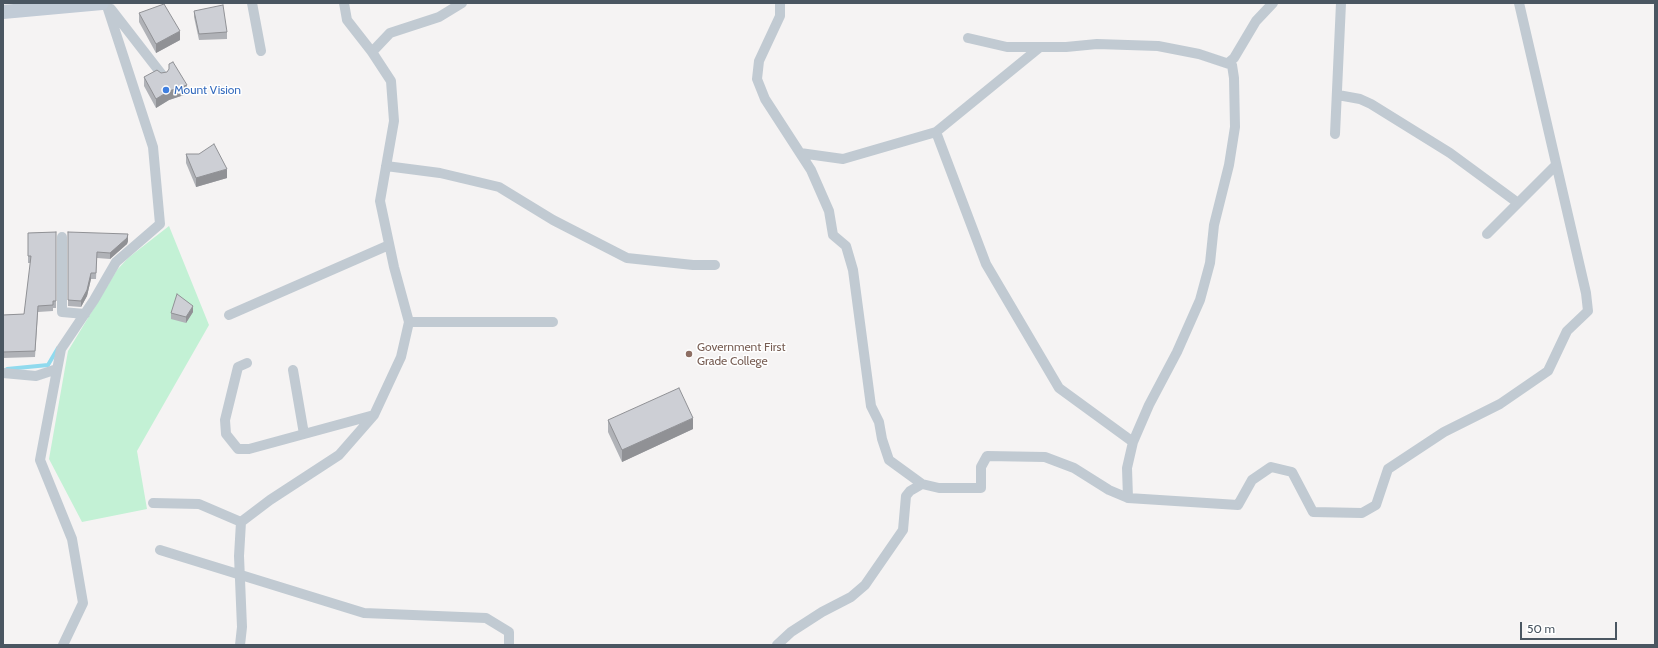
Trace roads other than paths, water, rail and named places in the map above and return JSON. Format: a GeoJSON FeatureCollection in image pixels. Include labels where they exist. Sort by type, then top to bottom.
{"type":"FeatureCollection","features":[{"type":"Feature","properties":{"kind":"main road"},"geometry":{"type":"LineString","coordinates":[[3,12],[102,3]]}},
{"type":"Feature","properties":{"kind":"street"},"geometry":{"type":"LineString","coordinates":[[106,3],[162,76]]}},
{"type":"Feature","properties":{"kind":"street"},"geometry":{"type":"LineString","coordinates":[[64,645],[82,602],[72,539],[40,460],[61,349],[85,314],[116,262],[160,224],[153,147],[106,3]]}},
{"type":"Feature","properties":{"kind":"street"},"geometry":{"type":"LineString","coordinates":[[252,3],[261,51]]}},
{"type":"Feature","properties":{"kind":"street"},"geometry":{"type":"LineString","coordinates":[[241,522],[339,455],[374,415],[401,357],[409,322],[389,245],[380,201],[394,121],[391,81],[372,52],[347,20],[344,3]]}},
{"type":"Feature","properties":{"kind":"street"},"geometry":{"type":"LineString","coordinates":[[372,52],[390,33],[439,17],[462,3]]}},
{"type":"Feature","properties":{"kind":"street"},"geometry":{"type":"LineString","coordinates":[[780,3],[780,16],[759,61],[757,79],[765,100],[811,170],[829,211],[833,235],[846,246],[853,270],[871,406],[879,422],[882,439],[889,460],[922,484],[939,488],[981,488],[981,467],[987,456],[1045,457],[1074,468],[1109,490],[1128,498],[1238,505],[1252,480],[1271,467],[1292,472],[1313,512],[1347,514],[1362,513],[1376,505],[1388,469],[1444,432],[1500,404],[1548,371],[1567,331],[1588,311],[1586,293],[1519,3]]}},
{"type":"Feature","properties":{"kind":"street"},"geometry":{"type":"LineString","coordinates":[[1228,63],[1234,58],[1256,21],[1273,3]]}},
{"type":"Feature","properties":{"kind":"street"},"geometry":{"type":"LineString","coordinates":[[1336,134],[1341,3]]}},
{"type":"Feature","properties":{"kind":"street"},"geometry":{"type":"LineString","coordinates":[[968,38],[1007,47],[1039,48],[1097,44],[1158,46],[1199,54],[1232,65],[1234,78],[1235,127],[1229,165],[1214,226],[1210,263],[1200,300],[1133,442],[1127,468],[1128,498]]}},
{"type":"Feature","properties":{"kind":"street"},"geometry":{"type":"LineString","coordinates":[[800,153],[843,159],[936,132],[1039,48]]}},
{"type":"Feature","properties":{"kind":"street"},"geometry":{"type":"LineString","coordinates":[[1338,95],[1360,99],[1371,104],[1450,153],[1518,203]]}},
{"type":"Feature","properties":{"kind":"street"},"geometry":{"type":"LineString","coordinates":[[936,132],[986,264],[1059,388],[1133,442]]}},
{"type":"Feature","properties":{"kind":"street"},"geometry":{"type":"LineString","coordinates":[[1487,234],[1556,165]]}},
{"type":"Feature","properties":{"kind":"street"},"geometry":{"type":"LineString","coordinates":[[386,166],[440,173],[499,187],[553,220],[627,258],[715,266]]}},
{"type":"Feature","properties":{"kind":"street"},"geometry":{"type":"LineString","coordinates":[[62,236],[62,312],[85,314]]}},
{"type":"Feature","properties":{"kind":"street"},"geometry":{"type":"LineString","coordinates":[[229,315],[389,245]]}},
{"type":"Feature","properties":{"kind":"street"},"geometry":{"type":"LineString","coordinates":[[409,322],[553,322]]}},
{"type":"Feature","properties":{"kind":"street"},"geometry":{"type":"LineString","coordinates":[[247,364],[238,367],[226,410],[226,434],[238,449],[249,449],[374,415]]}},
{"type":"Feature","properties":{"kind":"street"},"geometry":{"type":"LineString","coordinates":[[3,373],[36,376],[57,369]]}},
{"type":"Feature","properties":{"kind":"street"},"geometry":{"type":"LineString","coordinates":[[293,370],[304,434]]}},
{"type":"Feature","properties":{"kind":"street"},"geometry":{"type":"LineString","coordinates":[[777,645],[791,632],[822,612],[851,597],[865,585],[903,530],[906,496],[910,491],[922,484]]}},
{"type":"Feature","properties":{"kind":"street"},"geometry":{"type":"LineString","coordinates":[[153,503],[199,504],[241,522]]}},
{"type":"Feature","properties":{"kind":"street"},"geometry":{"type":"LineString","coordinates":[[240,645],[242,627],[239,556],[241,522]]}},
{"type":"Feature","properties":{"kind":"street"},"geometry":{"type":"LineString","coordinates":[[160,550],[364,613],[486,618],[509,632],[509,645]]}},
{"type":"Feature","properties":{"kind":"waterway"},"geometry":{"type":"LineString","coordinates":[[7,369],[48,365],[58,348]]}},
{"type":"Feature","properties":{"kind":"place","name":"Mount Vision"},"geometry":{"type":"Point","coordinates":[166,90]}},
{"type":"Feature","properties":{"kind":"place","name":"Government First Grade College"},"geometry":{"type":"Point","coordinates":[689,354]}}]}
